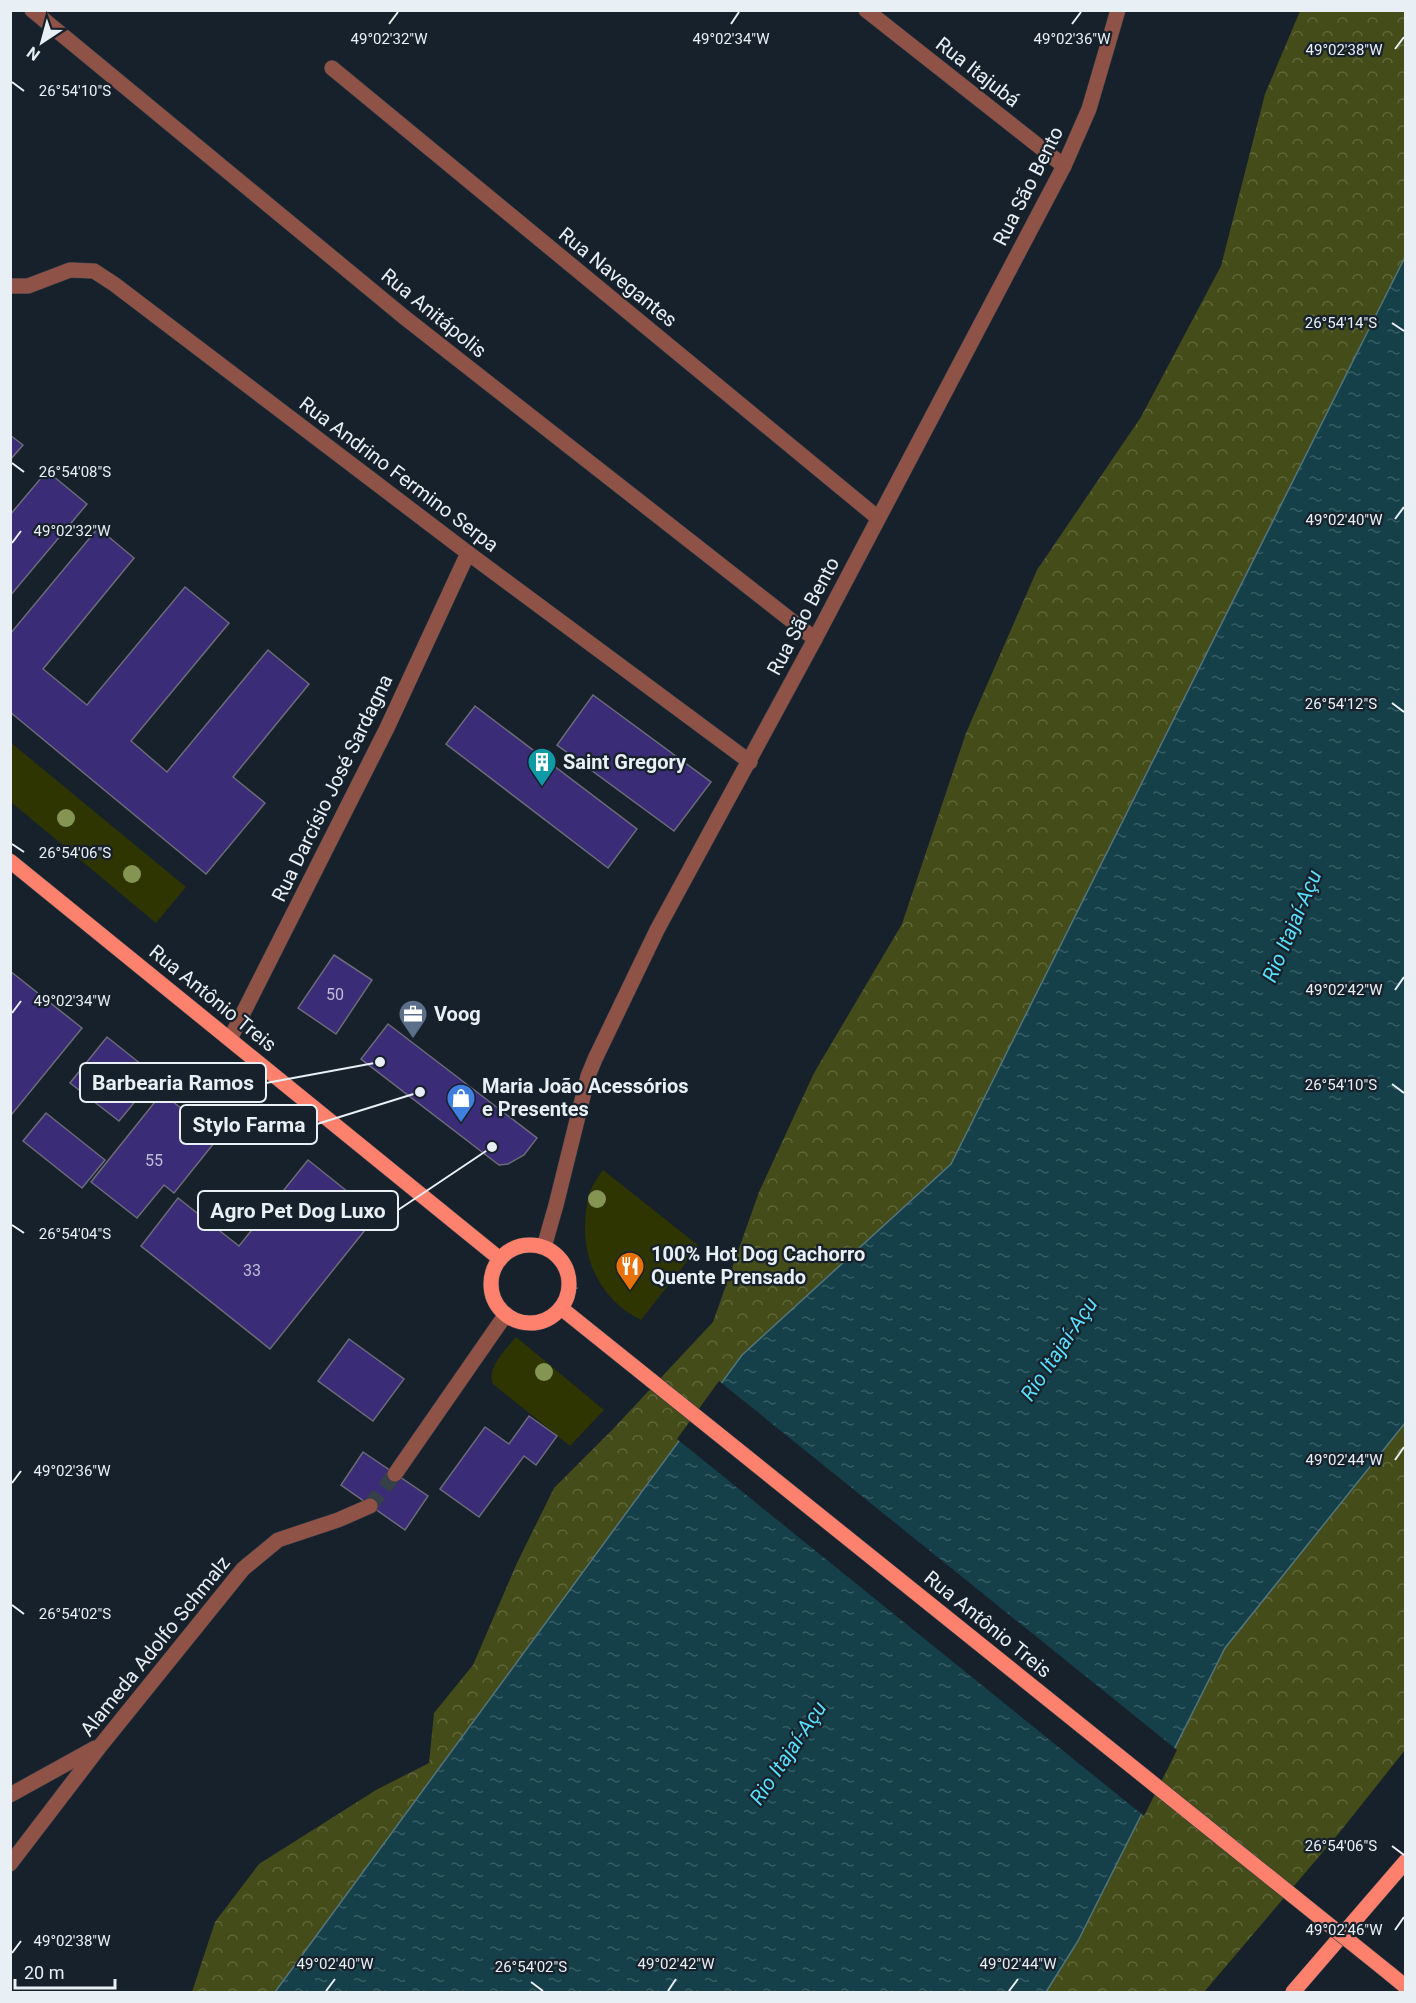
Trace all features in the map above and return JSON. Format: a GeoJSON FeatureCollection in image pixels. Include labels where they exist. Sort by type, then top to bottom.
{"type":"FeatureCollection","features":[{"type":"Feature","properties":{"kind":"main road","name":"Rua Antônio Treis"},"geometry":{"type":"LineString","coordinates":[[10,861],[500,1259]]}},
{"type":"Feature","properties":{"kind":"main road"},"geometry":{"type":"LineString","coordinates":[[532,1244],[544,1247],[563,1262],[568,1274],[567,1297],[561,1308],[552,1316],[541,1321],[516,1320],[506,1314],[492,1294],[494,1269],[509,1251],[520,1246],[532,1244]]}},
{"type":"Feature","properties":{"kind":"main road","name":"Rua Antônio Treis"},"geometry":{"type":"LineString","coordinates":[[561,1308],[1406,1987]]}},
{"type":"Feature","properties":{"kind":"main road"},"geometry":{"type":"LineString","coordinates":[[1293,1992],[1406,1861]]}},
{"type":"Feature","properties":{"kind":"street","name":"Rua Anitápolis"},"geometry":{"type":"LineString","coordinates":[[32,10],[405,317],[815,639]]}},
{"type":"Feature","properties":{"kind":"street","name":"Rua Itajubá"},"geometry":{"type":"LineString","coordinates":[[866,10],[1064,166]]}},
{"type":"Feature","properties":{"kind":"street","name":"Rua São Bento"},"geometry":{"type":"LineString","coordinates":[[544,1247],[588,1076],[657,930],[750,762],[1064,166],[1089,109],[1118,10]]}},
{"type":"Feature","properties":{"kind":"street","name":"Rua Navegantes"},"geometry":{"type":"LineString","coordinates":[[332,68],[878,518]]}},
{"type":"Feature","properties":{"kind":"street","name":"Rua Andrino Fermino Serpa"},"geometry":{"type":"LineString","coordinates":[[10,286],[28,286],[70,270],[94,271],[750,762]]}},
{"type":"Feature","properties":{"kind":"street","name":"Rua Darcísio José Sardagna"},"geometry":{"type":"LineString","coordinates":[[230,1039],[387,728],[468,553]]}},
{"type":"Feature","properties":{"kind":"street"},"geometry":{"type":"LineString","coordinates":[[396,1474],[506,1314]]}},
{"type":"Feature","properties":{"kind":"street","name":"Alameda Adolfo Schmalz"},"geometry":{"type":"LineString","coordinates":[[10,1864],[101,1745],[243,1569],[278,1540],[338,1520],[370,1506]]}},
{"type":"Feature","properties":{"kind":"street"},"geometry":{"type":"LineString","coordinates":[[10,1795],[101,1745]]}},
{"type":"Feature","properties":{"kind":"green space"},"geometry":{"type":"Polygon","coordinates":[[[1300,11],[1405,11],[1405,257],[951,1164],[742,1355],[275,1992],[192,1992],[215,1922],[259,1864],[376,1790],[429,1763],[434,1713],[473,1665],[517,1563],[554,1488],[713,1322],[759,1192],[814,1073],[902,924],[966,733],[1037,570],[1141,417],[1221,266],[1265,94],[1300,11]]]}},
{"type":"Feature","properties":{"kind":"green space"},"geometry":{"type":"Polygon","coordinates":[[[10,742],[186,887],[156,923],[11,802],[10,742]]]}},
{"type":"Feature","properties":{"kind":"green space"},"geometry":{"type":"Polygon","coordinates":[[[603,1170],[699,1246],[641,1320],[614,1301],[604,1289],[590,1261],[585,1229],[587,1200],[603,1170]]]}},
{"type":"Feature","properties":{"kind":"green space"},"geometry":{"type":"Polygon","coordinates":[[[516,1337],[604,1410],[570,1446],[493,1384],[492,1371],[502,1353],[516,1337]]]}},
{"type":"Feature","properties":{"kind":"green space"},"geometry":{"type":"Polygon","coordinates":[[[1405,1423],[1405,1750],[1339,1833],[1204,1992],[1046,1992],[1078,1941],[1225,1648],[1405,1423]]]}},
{"type":"Feature","properties":{"kind":"water","name":"Rio Itajaí-Açu"},"geometry":{"type":"Polygon","coordinates":[[[1405,257],[1405,1423],[1225,1648],[1078,1941],[1046,1992],[275,1992],[742,1355],[951,1164],[1405,257]]]}},
{"type":"Feature","properties":{"kind":"pier"},"geometry":{"type":"Polygon","coordinates":[[[719,1381],[1177,1750],[1144,1816],[677,1439],[719,1381]]]}},
{"type":"Feature","properties":{"kind":"building"},"geometry":{"type":"Polygon","coordinates":[[[10,435],[23,445],[10,460],[10,435]]]}},
{"type":"Feature","properties":{"kind":"building"},"geometry":{"type":"Polygon","coordinates":[[[47,471],[87,504],[10,596],[10,515],[47,471]]]}},
{"type":"Feature","properties":{"kind":"building"},"geometry":{"type":"Polygon","coordinates":[[[98,528],[134,558],[43,669],[87,705],[185,587],[229,623],[131,741],[167,772],[268,650],[309,684],[233,777],[265,803],[206,874],[10,712],[10,634],[98,528]]]}},
{"type":"Feature","properties":{"kind":"building"},"geometry":{"type":"Polygon","coordinates":[[[593,695],[711,782],[674,831],[557,745],[593,695]]]}},
{"type":"Feature","properties":{"kind":"building","name":"Saint Gregory"},"geometry":{"type":"Polygon","coordinates":[[[475,706],[637,829],[608,868],[446,744],[475,706]]]}},
{"type":"Feature","properties":{"kind":"building"},"geometry":{"type":"Polygon","coordinates":[[[334,955],[372,980],[336,1034],[298,1008],[334,955]]]}},
{"type":"Feature","properties":{"kind":"building"},"geometry":{"type":"Polygon","coordinates":[[[10,971],[82,1028],[12,1114],[10,1112],[10,971]]]}},
{"type":"Feature","properties":{"kind":"building"},"geometry":{"type":"Polygon","coordinates":[[[388,1024],[537,1138],[524,1155],[508,1164],[499,1165],[361,1059],[388,1024]]]}},
{"type":"Feature","properties":{"kind":"building"},"geometry":{"type":"Polygon","coordinates":[[[107,1037],[156,1076],[119,1121],[70,1083],[107,1037]]]}},
{"type":"Feature","properties":{"kind":"building"},"geometry":{"type":"Polygon","coordinates":[[[162,1093],[218,1138],[174,1193],[164,1185],[137,1218],[91,1182],[162,1093]]]}},
{"type":"Feature","properties":{"kind":"building"},"geometry":{"type":"Polygon","coordinates":[[[46,1113],[105,1160],[82,1188],[23,1141],[46,1113]]]}},
{"type":"Feature","properties":{"kind":"building"},"geometry":{"type":"Polygon","coordinates":[[[308,1160],[377,1215],[270,1349],[141,1246],[178,1198],[239,1246],[308,1160]]]}},
{"type":"Feature","properties":{"kind":"building"},"geometry":{"type":"Polygon","coordinates":[[[349,1339],[404,1379],[373,1421],[318,1381],[349,1339]]]}},
{"type":"Feature","properties":{"kind":"building"},"geometry":{"type":"Polygon","coordinates":[[[529,1416],[557,1436],[536,1465],[524,1456],[479,1517],[440,1489],[485,1427],[509,1444],[529,1416]]]}},
{"type":"Feature","properties":{"kind":"building"},"geometry":{"type":"Polygon","coordinates":[[[363,1452],[428,1496],[405,1530],[341,1485],[363,1452]]]}},
{"type":"Feature","properties":{"kind":"tunnel"},"geometry":{"type":"LineString","coordinates":[[370,1506],[395,1474]]}},
{"type":"Feature","properties":{"kind":"place","name":"Saint Gregory"},"geometry":{"type":"Point","coordinates":[542,788]}},
{"type":"Feature","properties":{"kind":"place","name":"Voog"},"geometry":{"type":"Point","coordinates":[413,1040]}},
{"type":"Feature","properties":{"kind":"place","name":"Barbearia Ramos"},"geometry":{"type":"Point","coordinates":[380,1062]}},
{"type":"Feature","properties":{"kind":"place","name":"Stylo Farma"},"geometry":{"type":"Point","coordinates":[420,1092]}},
{"type":"Feature","properties":{"kind":"place","name":"Maria João Acessórios e Presentes"},"geometry":{"type":"Point","coordinates":[461,1124]}},
{"type":"Feature","properties":{"kind":"place","name":"Agro Pet Dog Luxo"},"geometry":{"type":"Point","coordinates":[492,1147]}},
{"type":"Feature","properties":{"kind":"place","name":"100% Hot Dog Cachorro Quente Prensado"},"geometry":{"type":"Point","coordinates":[630,1292]}}]}
